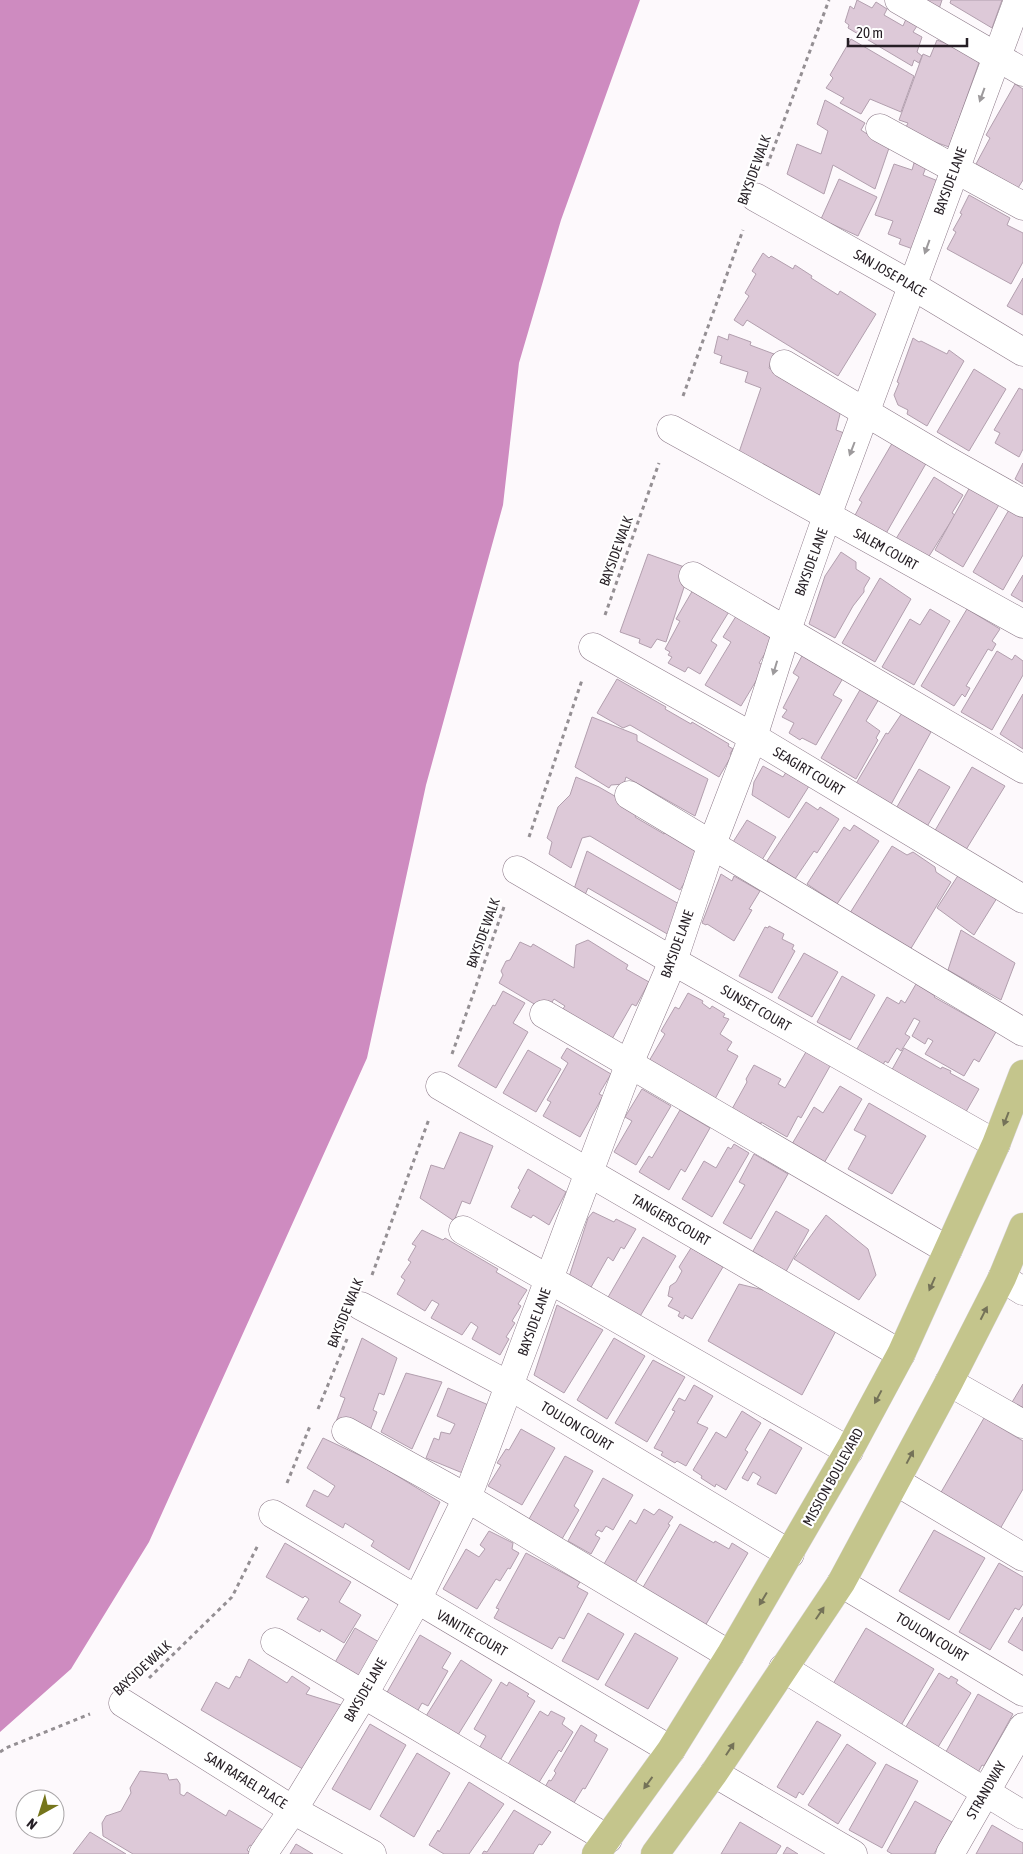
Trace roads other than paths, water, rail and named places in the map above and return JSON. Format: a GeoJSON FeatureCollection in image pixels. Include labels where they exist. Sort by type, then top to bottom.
{"type":"FeatureCollection","features":[{"type":"Feature","properties":{"kind":"main road","name":"MISSION BOULEVARD"},"geometry":{"type":"LineString","coordinates":[[602,1846],[672,1750],[790,1554],[849,1451],[901,1354],[996,1144],[1023,1074]]}},
{"type":"Feature","properties":{"kind":"main road"},"geometry":{"type":"LineString","coordinates":[[655,1854],[714,1773],[841,1583],[950,1382],[1012,1284],[1023,1227]]}},
{"type":"Feature","properties":{"kind":"street"},"geometry":{"type":"LineString","coordinates":[[899,0],[1023,72]]}},
{"type":"Feature","properties":{"kind":"street","name":"BAYSIDE LANE"},"geometry":{"type":"LineString","coordinates":[[263,1854],[293,1810],[364,1694],[417,1600],[467,1498],[630,1064],[672,961],[712,844],[753,737],[787,630],[827,516],[1018,0]]}},
{"type":"Feature","properties":{"kind":"street"},"geometry":{"type":"LineString","coordinates":[[880,128],[1023,206]]}},
{"type":"Feature","properties":{"kind":"street","name":"SAN JOSE PLACE"},"geometry":{"type":"LineString","coordinates":[[755,197],[913,286],[1023,352]]}},
{"type":"Feature","properties":{"kind":"street"},"geometry":{"type":"LineString","coordinates":[[784,364],[866,414],[1023,503]]}},
{"type":"Feature","properties":{"kind":"street","name":"SALEM COURT"},"geometry":{"type":"LineString","coordinates":[[671,429],[1023,624]]}},
{"type":"Feature","properties":{"kind":"street"},"geometry":{"type":"LineString","coordinates":[[693,576],[1023,769]]}},
{"type":"Feature","properties":{"kind":"street","name":"SEAGIRT COURT"},"geometry":{"type":"LineString","coordinates":[[593,647],[753,737],[1023,899]]}},
{"type":"Feature","properties":{"kind":"street"},"geometry":{"type":"LineString","coordinates":[[629,795],[1023,1032]]}},
{"type":"Feature","properties":{"kind":"street","name":"SUNSET COURT"},"geometry":{"type":"LineString","coordinates":[[517,870],[672,961],[996,1144]]}},
{"type":"Feature","properties":{"kind":"street"},"geometry":{"type":"LineString","coordinates":[[544,1014],[948,1250]]}},
{"type":"Feature","properties":{"kind":"street","name":"TANGIERS COURT"},"geometry":{"type":"LineString","coordinates":[[440,1086],[901,1354]]}},
{"type":"Feature","properties":{"kind":"street"},"geometry":{"type":"LineString","coordinates":[[463,1230],[849,1451]]}},
{"type":"Feature","properties":{"kind":"street","name":"TOULON COURT"},"geometry":{"type":"LineString","coordinates":[[361,1306],[510,1386],[790,1554]]}},
{"type":"Feature","properties":{"kind":"street"},"geometry":{"type":"LineString","coordinates":[[950,1382],[1023,1424]]}},
{"type":"Feature","properties":{"kind":"street"},"geometry":{"type":"LineString","coordinates":[[346,1431],[467,1498],[730,1655]]}},
{"type":"Feature","properties":{"kind":"street"},"geometry":{"type":"LineString","coordinates":[[897,1482],[1023,1557]]}},
{"type":"Feature","properties":{"kind":"street","name":"VANITIE COURT"},"geometry":{"type":"LineString","coordinates":[[273,1514],[672,1750]]}},
{"type":"Feature","properties":{"kind":"street","name":"TOULON COURT"},"geometry":{"type":"LineString","coordinates":[[841,1583],[1023,1692]]}},
{"type":"Feature","properties":{"kind":"street"},"geometry":{"type":"LineString","coordinates":[[275,1642],[364,1694],[602,1846]]}},
{"type":"Feature","properties":{"kind":"street"},"geometry":{"type":"LineString","coordinates":[[783,1668],[1023,1814]]}},
{"type":"Feature","properties":{"kind":"street","name":"SAN RAFAEL PLACE"},"geometry":{"type":"LineString","coordinates":[[123,1704],[293,1810],[372,1854]]}},
{"type":"Feature","properties":{"kind":"street","name":"STRANDWAY"},"geometry":{"type":"LineString","coordinates":[[950,1854],[1023,1727]]}},
{"type":"Feature","properties":{"kind":"street"},"geometry":{"type":"LineString","coordinates":[[714,1773],[852,1854]]}}]}
